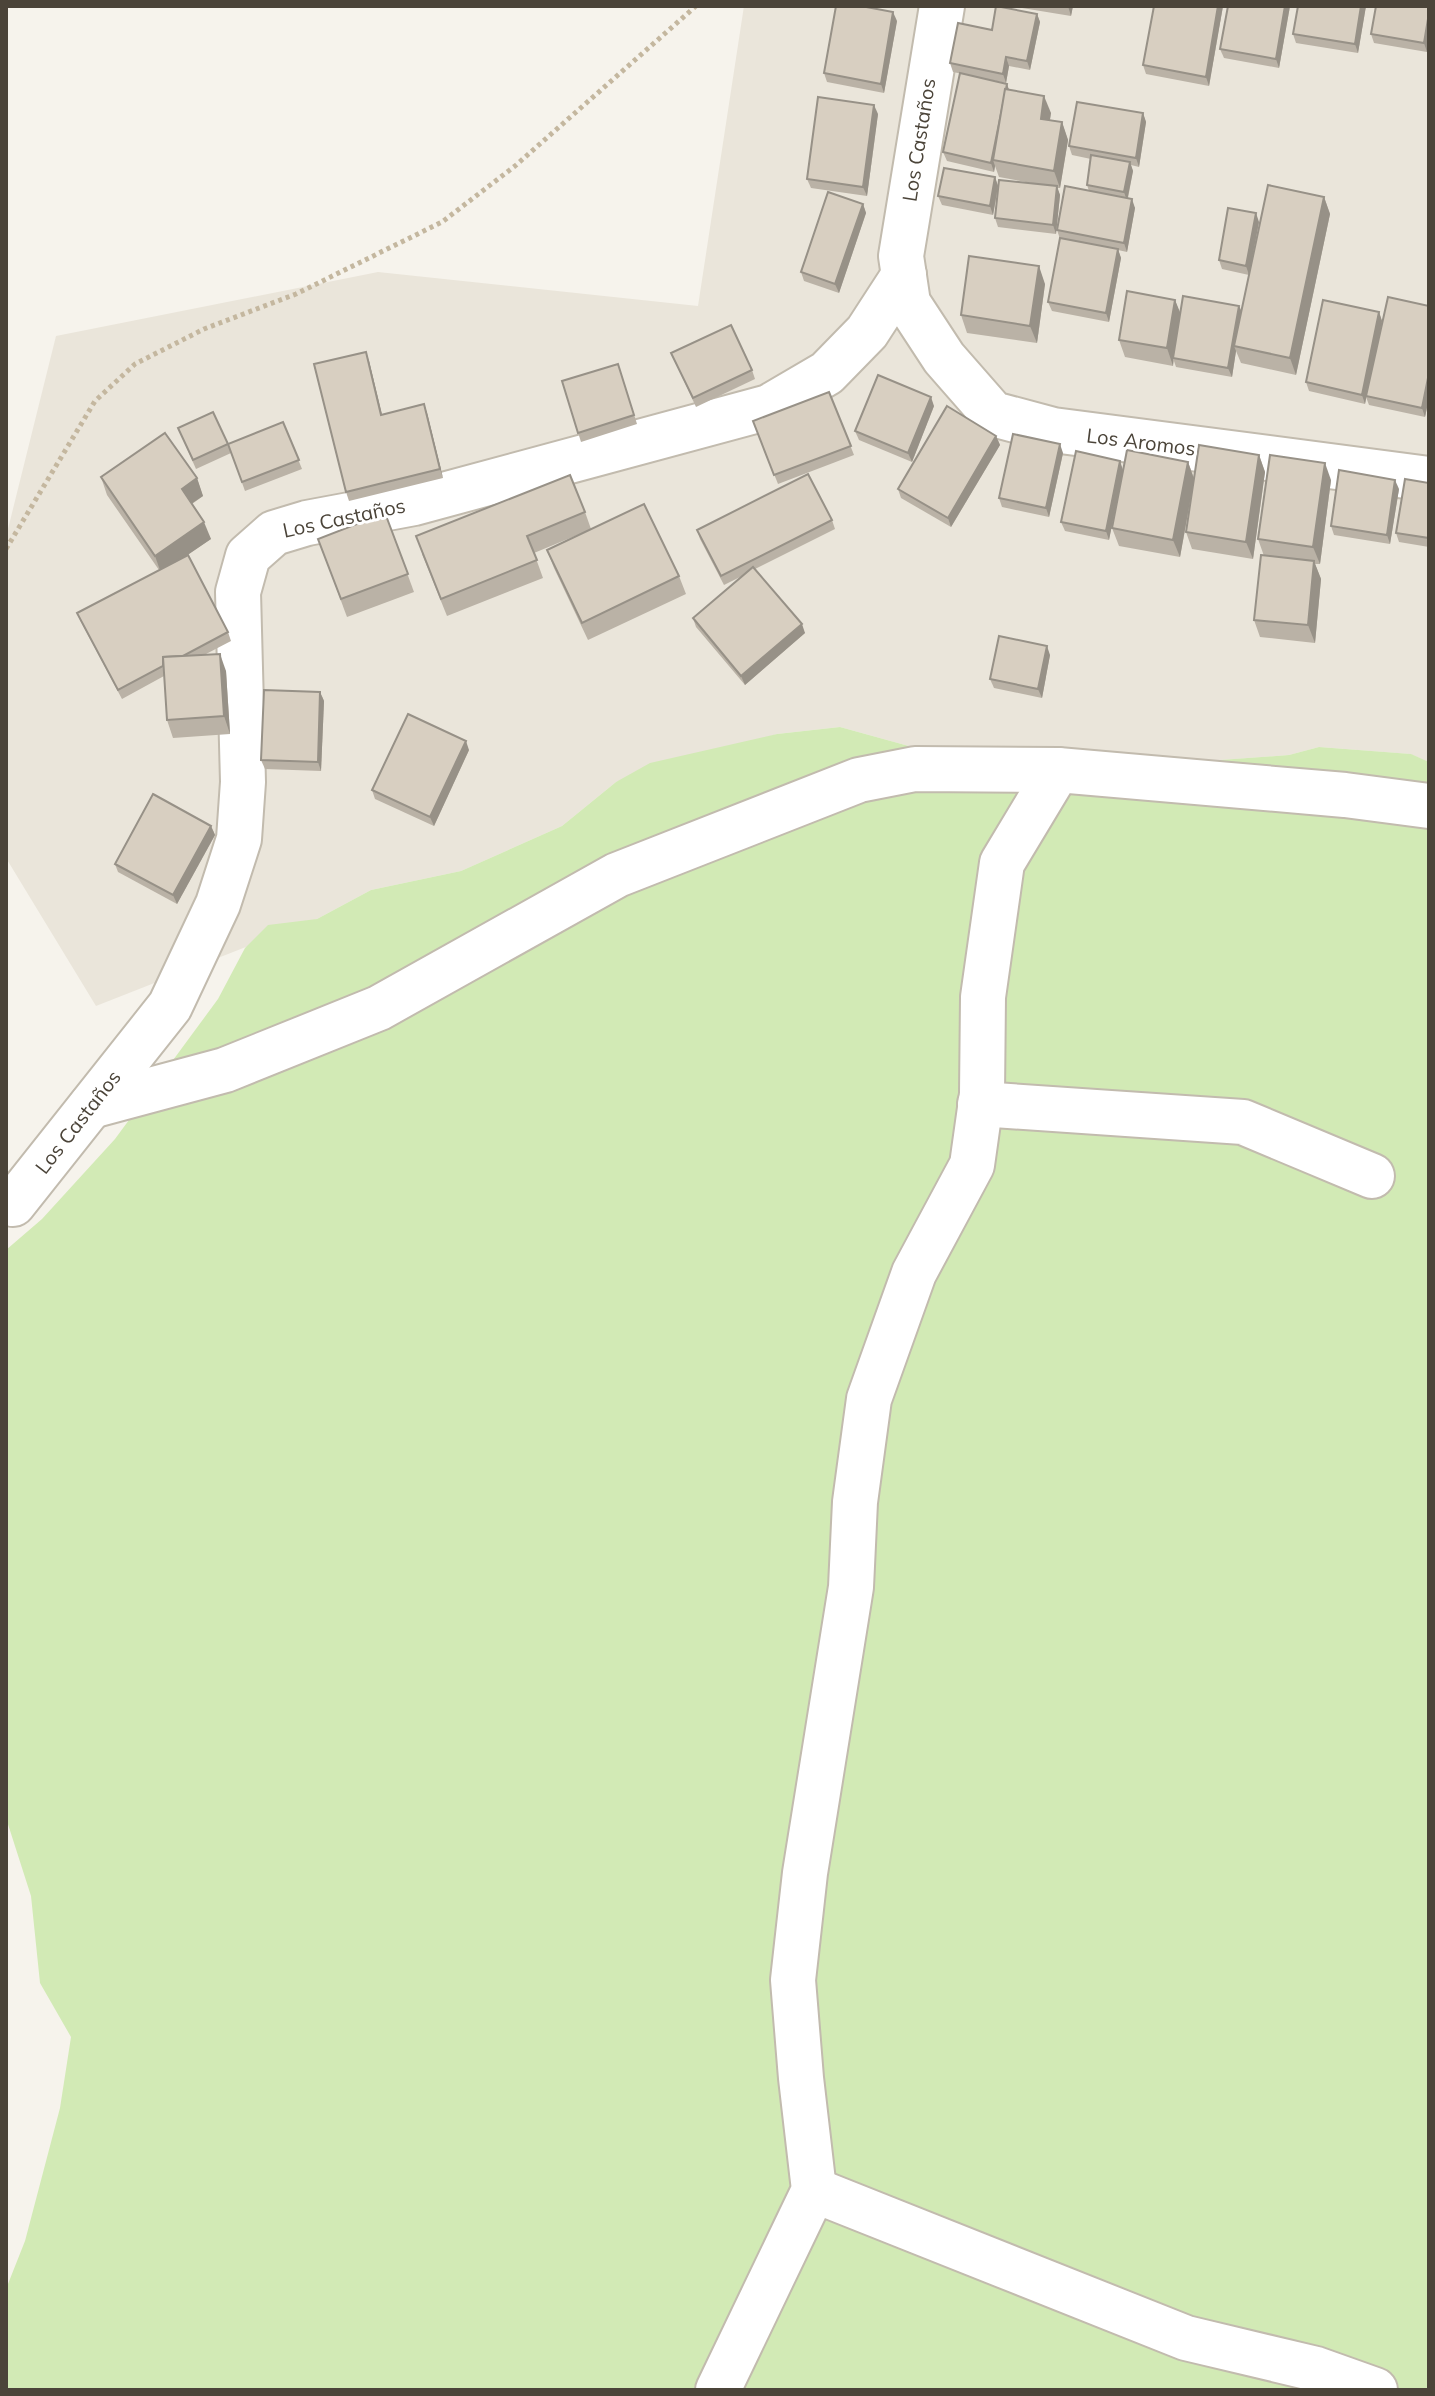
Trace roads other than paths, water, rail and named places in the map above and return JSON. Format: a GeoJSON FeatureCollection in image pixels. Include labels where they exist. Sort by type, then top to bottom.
{"type":"FeatureCollection","features":[{"type":"Feature","properties":{"kind":"street","name":"Los Castaños"},"geometry":{"type":"LineString","coordinates":[[13,1204],[170,1006],[218,904],[239,839],[243,782],[238,592],[248,556],[274,533],[307,523],[414,503],[769,407],[827,373],[906,289],[901,256],[942,6]]}},
{"type":"Feature","properties":{"kind":"street","name":"Los Aromos"},"geometry":{"type":"LineString","coordinates":[[906,289],[944,358],[993,414],[1053,430],[1429,479]]}},
{"type":"Feature","properties":{"kind":"street"},"geometry":{"type":"LineString","coordinates":[[91,1106],[225,1070],[379,1008],[617,875],[859,780],[915,769],[1058,770],[1345,795],[1429,806]]}},
{"type":"Feature","properties":{"kind":"street"},"geometry":{"type":"LineString","coordinates":[[718,2390],[814,2190],[793,1980],[805,1873],[851,1587],[855,1502],[869,1399],[914,1273],[972,1165],[980,1104],[983,997],[1002,863],[1058,770]]}},
{"type":"Feature","properties":{"kind":"street"},"geometry":{"type":"LineString","coordinates":[[980,1104],[1243,1122],[1372,1176]]}},
{"type":"Feature","properties":{"kind":"street"},"geometry":{"type":"LineString","coordinates":[[814,2190],[1186,2338],[1316,2369],[1375,2390]]}}]}
